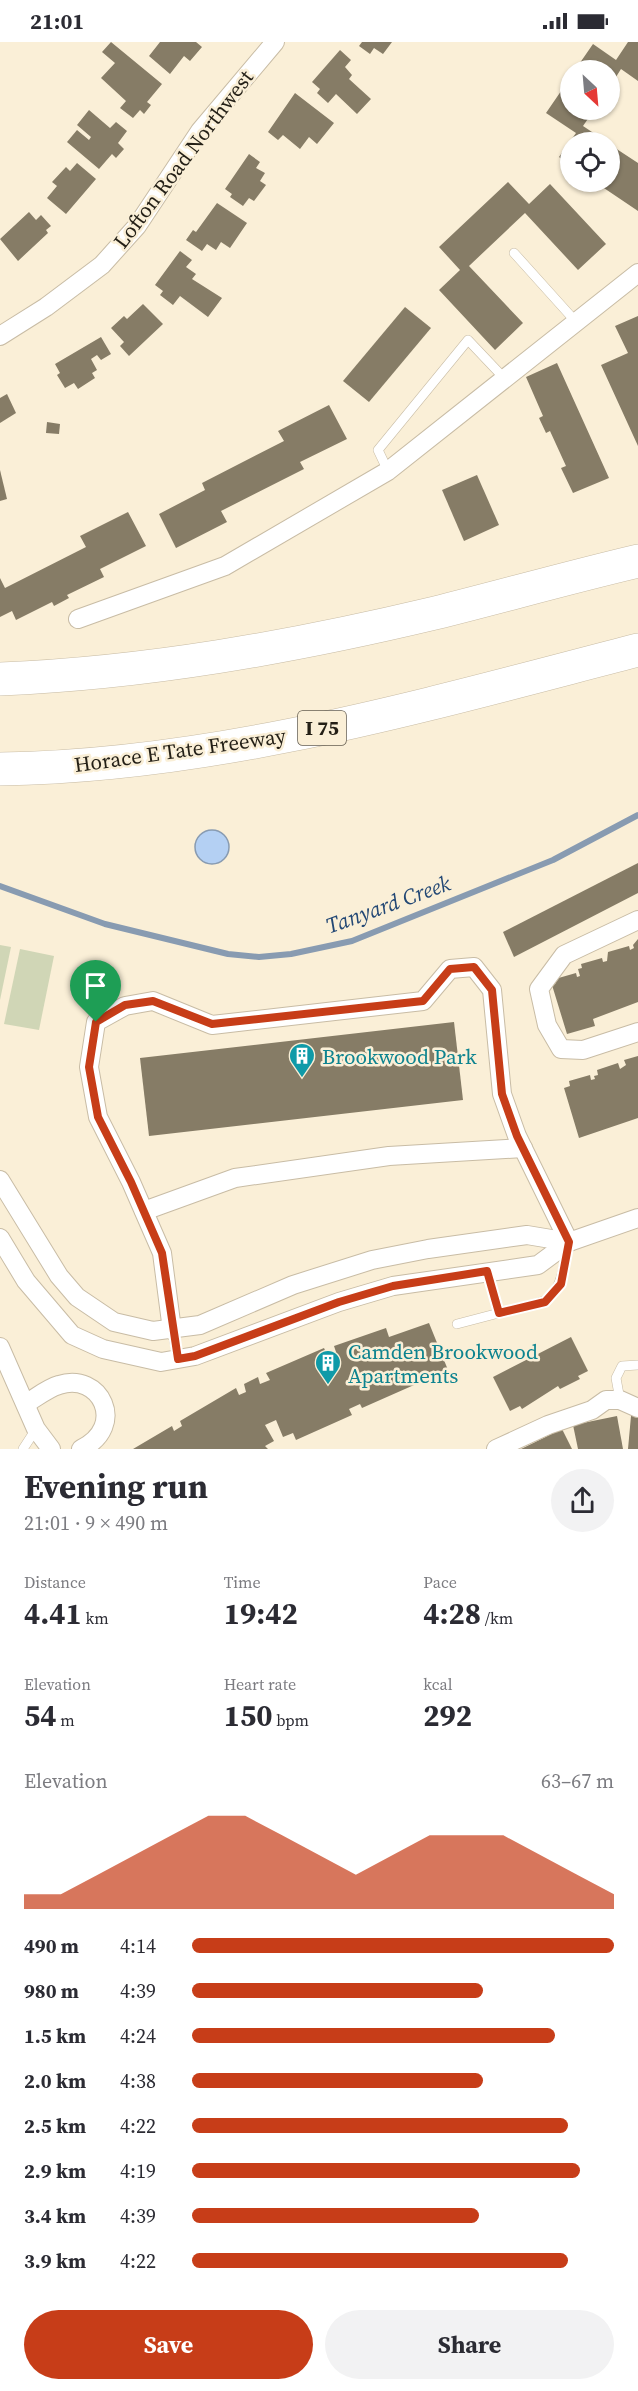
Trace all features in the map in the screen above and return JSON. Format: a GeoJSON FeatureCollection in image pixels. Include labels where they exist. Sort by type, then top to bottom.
{"type":"FeatureCollection","features":[{"type":"Feature","properties":{"kind":"highway"},"geometry":{"type":"LineString","coordinates":[[0,679],[76,676],[189,662],[288,645],[435,613],[638,561]]}},
{"type":"Feature","properties":{"kind":"highway","name":"Horace E Tate Freeway"},"geometry":{"type":"LineString","coordinates":[[0,769],[108,764],[221,748],[345,723],[638,650]]}},
{"type":"Feature","properties":{"kind":"street","name":"Lofton Road Northwest"},"geometry":{"type":"LineString","coordinates":[[0,336],[46,307],[102,264],[137,226],[200,131],[275,42]]}},
{"type":"Feature","properties":{"kind":"street"},"geometry":{"type":"LineString","coordinates":[[78,619],[225,566],[388,471],[638,273]]}},
{"type":"Feature","properties":{"kind":"street"},"geometry":{"type":"LineString","coordinates":[[638,920],[564,955],[539,989],[547,1025],[561,1049],[583,1050],[638,1032]]}},
{"type":"Feature","properties":{"kind":"street"},"geometry":{"type":"LineString","coordinates":[[172,1330],[162,1253],[98,1117],[89,1067],[96,1022],[125,1005],[153,1001],[212,1024],[224,1023],[423,1001],[450,969],[474,967],[492,990],[502,1094],[523,1148],[569,1242]]}},
{"type":"Feature","properties":{"kind":"street"},"geometry":{"type":"LineString","coordinates":[[144,1211],[235,1178],[389,1156],[523,1148]]}},
{"type":"Feature","properties":{"kind":"street"},"geometry":{"type":"LineString","coordinates":[[0,1180],[60,1276],[77,1297],[114,1322],[153,1331],[200,1325],[293,1285],[372,1260],[428,1249],[527,1235],[569,1242]]}},
{"type":"Feature","properties":{"kind":"street"},"geometry":{"type":"LineString","coordinates":[[0,1238],[26,1281],[72,1335],[103,1349],[161,1362],[195,1356],[339,1302],[393,1286],[538,1265],[569,1242],[638,1218]]}},
{"type":"Feature","properties":{"kind":"street"},"geometry":{"type":"LineString","coordinates":[[0,1347],[27,1403],[36,1429],[51,1449]]}},
{"type":"Feature","properties":{"kind":"street"},"geometry":{"type":"LineString","coordinates":[[27,1403],[59,1384],[81,1382],[97,1394],[107,1414],[105,1426],[96,1442],[81,1449]]}},
{"type":"Feature","properties":{"kind":"street"},"geometry":{"type":"LineString","coordinates":[[496,1449],[548,1425],[592,1410],[606,1400],[621,1400],[638,1408]]}},
{"type":"Feature","properties":{"kind":"lane"},"geometry":{"type":"LineString","coordinates":[[514,253],[577,323]]}},
{"type":"Feature","properties":{"kind":"lane"},"geometry":{"type":"LineString","coordinates":[[388,471],[378,450],[468,340],[505,379]]}},
{"type":"Feature","properties":{"kind":"lane"},"geometry":{"type":"LineString","coordinates":[[457,1324],[545,1302],[561,1284],[569,1242]]}},
{"type":"Feature","properties":{"kind":"lane"},"geometry":{"type":"LineString","coordinates":[[487,1271],[499,1313]]}},
{"type":"Feature","properties":{"kind":"lane"},"geometry":{"type":"LineString","coordinates":[[172,1330],[178,1359]]}},
{"type":"Feature","properties":{"kind":"lane"},"geometry":{"type":"LineString","coordinates":[[621,1400],[616,1378],[622,1366],[638,1365]]}},
{"type":"Feature","properties":{"kind":"lane"},"geometry":{"type":"LineString","coordinates":[[23,1449],[36,1429]]}},
{"type":"Feature","properties":{"kind":"green space"},"geometry":{"type":"Polygon","coordinates":[[[0,945],[11,947],[0,1000],[0,945]]]}},
{"type":"Feature","properties":{"kind":"green space"},"geometry":{"type":"Polygon","coordinates":[[[20,949],[54,956],[39,1030],[4,1024],[20,949]]]}},
{"type":"Feature","properties":{"kind":"water"},"geometry":{"type":"Polygon","coordinates":[[[212,830],[224,835],[229,847],[224,859],[212,864],[200,859],[195,847],[200,835],[212,830]]]}},
{"type":"Feature","properties":{"kind":"building"},"geometry":{"type":"Polygon","coordinates":[[[111,42],[162,84],[147,102],[151,105],[144,114],[140,110],[133,118],[120,108],[126,101],[101,78],[115,63],[102,52],[111,42]]]}},
{"type":"Feature","properties":{"kind":"building"},"geometry":{"type":"Polygon","coordinates":[[[160,42],[196,42],[202,47],[190,61],[184,56],[170,74],[149,56],[160,42]]]}},
{"type":"Feature","properties":{"kind":"building"},"geometry":{"type":"Polygon","coordinates":[[[362,42],[392,42],[383,54],[374,48],[370,54],[359,46],[362,42]]]}},
{"type":"Feature","properties":{"kind":"building"},"geometry":{"type":"Polygon","coordinates":[[[628,42],[638,42],[638,81],[621,69],[620,71],[620,60],[616,60],[628,42]]]}},
{"type":"Feature","properties":{"kind":"building"},"geometry":{"type":"Polygon","coordinates":[[[593,44],[616,60],[582,60],[593,44]]]}},
{"type":"Feature","properties":{"kind":"building"},"geometry":{"type":"Polygon","coordinates":[[[340,50],[351,60],[345,67],[352,75],[349,79],[371,99],[357,114],[336,94],[328,103],[317,93],[320,89],[312,82],[340,50]]]}},
{"type":"Feature","properties":{"kind":"building"},"geometry":{"type":"Polygon","coordinates":[[[295,93],[334,123],[317,144],[309,137],[300,149],[283,135],[278,140],[268,132],[295,93]]]}},
{"type":"Feature","properties":{"kind":"building"},"geometry":{"type":"Polygon","coordinates":[[[560,93],[560,120],[587,120],[583,126],[592,132],[574,132],[546,113],[560,93]]]}},
{"type":"Feature","properties":{"kind":"building"},"geometry":{"type":"Polygon","coordinates":[[[89,110],[110,128],[116,122],[127,131],[118,143],[124,149],[116,158],[112,154],[99,169],[67,142],[77,130],[89,140],[91,137],[77,125],[89,110]]]}},
{"type":"Feature","properties":{"kind":"building"},"geometry":{"type":"Polygon","coordinates":[[[620,151],[638,163],[638,211],[610,192],[620,192],[620,151]]]}},
{"type":"Feature","properties":{"kind":"building"},"geometry":{"type":"Polygon","coordinates":[[[249,154],[260,162],[256,168],[265,173],[260,181],[266,185],[254,201],[249,198],[243,206],[230,197],[232,194],[225,189],[249,154]]]}},
{"type":"Feature","properties":{"kind":"building"},"geometry":{"type":"Polygon","coordinates":[[[77,163],[96,179],[66,214],[47,198],[57,186],[52,182],[66,167],[70,171],[77,163]]]}},
{"type":"Feature","properties":{"kind":"building"},"geometry":{"type":"Polygon","coordinates":[[[508,182],[529,204],[550,184],[606,244],[578,270],[525,213],[469,266],[523,323],[495,350],[439,290],[460,270],[439,247],[508,182]]]}},
{"type":"Feature","properties":{"kind":"building"},"geometry":{"type":"Polygon","coordinates":[[[217,203],[247,223],[230,248],[221,242],[216,250],[207,244],[202,251],[186,240],[193,230],[196,232],[217,203]]]}},
{"type":"Feature","properties":{"kind":"building"},"geometry":{"type":"Polygon","coordinates":[[[29,212],[36,220],[41,215],[51,226],[46,230],[48,233],[18,261],[0,239],[29,212]]]}},
{"type":"Feature","properties":{"kind":"building"},"geometry":{"type":"Polygon","coordinates":[[[180,251],[192,260],[186,267],[196,274],[192,279],[222,298],[208,317],[180,296],[173,305],[160,295],[163,291],[155,285],[180,251]]]}},
{"type":"Feature","properties":{"kind":"building"},"geometry":{"type":"Polygon","coordinates":[[[143,304],[163,324],[129,356],[120,346],[124,342],[111,328],[124,316],[127,319],[143,304]]]}},
{"type":"Feature","properties":{"kind":"building"},"geometry":{"type":"Polygon","coordinates":[[[405,307],[431,328],[369,402],[343,381],[405,307]]]}},
{"type":"Feature","properties":{"kind":"building"},"geometry":{"type":"Polygon","coordinates":[[[638,316],[638,446],[601,365],[628,353],[615,326],[638,316]]]}},
{"type":"Feature","properties":{"kind":"building"},"geometry":{"type":"Polygon","coordinates":[[[101,337],[111,354],[101,360],[97,355],[91,359],[97,370],[92,373],[95,378],[78,389],[74,383],[65,388],[57,375],[60,373],[55,364],[101,337]]]}},
{"type":"Feature","properties":{"kind":"building"},"geometry":{"type":"Polygon","coordinates":[[[557,363],[609,478],[573,493],[561,468],[566,466],[550,431],[546,433],[539,418],[543,416],[526,377],[557,363]]]}},
{"type":"Feature","properties":{"kind":"building"},"geometry":{"type":"Polygon","coordinates":[[[7,394],[16,413],[0,423],[0,398],[7,394]]]}},
{"type":"Feature","properties":{"kind":"building"},"geometry":{"type":"Polygon","coordinates":[[[329,405],[347,439],[300,462],[304,469],[221,511],[227,522],[176,548],[159,514],[205,490],[202,483],[284,441],[278,431],[329,405]]]}},
{"type":"Feature","properties":{"kind":"building"},"geometry":{"type":"Polygon","coordinates":[[[47,422],[60,424],[59,434],[46,433],[47,422]]]}},
{"type":"Feature","properties":{"kind":"building"},"geometry":{"type":"Polygon","coordinates":[[[0,470],[7,499],[0,501],[0,470]]]}},
{"type":"Feature","properties":{"kind":"building"},"geometry":{"type":"Polygon","coordinates":[[[477,475],[499,525],[464,541],[442,490],[477,475]]]}},
{"type":"Feature","properties":{"kind":"building"},"geometry":{"type":"Polygon","coordinates":[[[128,512],[146,546],[100,569],[104,577],[67,595],[69,598],[54,606],[52,602],[16,620],[12,611],[0,617],[0,578],[5,588],[86,547],[80,536],[128,512]]]}},
{"type":"Feature","properties":{"kind":"building"},"geometry":{"type":"Polygon","coordinates":[[[638,863],[638,893],[514,957],[503,932],[638,863]]]}},
{"type":"Feature","properties":{"kind":"building"},"geometry":{"type":"Polygon","coordinates":[[[638,939],[638,1002],[593,1019],[595,1026],[567,1034],[552,985],[556,983],[555,979],[576,973],[577,977],[580,976],[578,969],[582,968],[581,964],[602,958],[603,962],[607,961],[608,952],[629,946],[630,950],[634,948],[633,945],[638,939]]]}},
{"type":"Feature","properties":{"kind":"building","name":"Brookwood Park"},"geometry":{"type":"Polygon","coordinates":[[[454,1022],[463,1100],[149,1136],[140,1058],[454,1022]]]}},
{"type":"Feature","properties":{"kind":"building"},"geometry":{"type":"Polygon","coordinates":[[[638,1056],[638,1118],[579,1138],[564,1088],[570,1086],[569,1081],[590,1075],[591,1080],[595,1079],[594,1076],[598,1075],[597,1070],[618,1063],[620,1069],[626,1065],[624,1060],[638,1056]]]}},
{"type":"Feature","properties":{"kind":"building","name":"Camden Brookwood Apartments"},"geometry":{"type":"Polygon","coordinates":[[[429,1323],[448,1370],[362,1408],[360,1404],[349,1409],[352,1415],[296,1440],[293,1433],[283,1437],[276,1420],[265,1425],[274,1441],[265,1446],[268,1449],[133,1449],[172,1426],[174,1431],[182,1426],[180,1421],[236,1388],[239,1395],[246,1392],[244,1384],[258,1377],[260,1384],[270,1380],[266,1373],[324,1348],[327,1355],[336,1352],[334,1346],[386,1328],[389,1337],[429,1323]]]}},
{"type":"Feature","properties":{"kind":"building"},"geometry":{"type":"Polygon","coordinates":[[[571,1337],[588,1371],[578,1376],[580,1379],[560,1389],[558,1386],[522,1409],[520,1406],[510,1411],[493,1377],[571,1337]]]}},
{"type":"Feature","properties":{"kind":"building"},"geometry":{"type":"Polygon","coordinates":[[[617,1416],[623,1449],[578,1449],[573,1425],[617,1416]]]}},
{"type":"Feature","properties":{"kind":"building"},"geometry":{"type":"Polygon","coordinates":[[[631,1416],[638,1416],[638,1449],[628,1449],[631,1416]]]}},
{"type":"Feature","properties":{"kind":"building"},"geometry":{"type":"Polygon","coordinates":[[[562,1429],[572,1449],[521,1449],[562,1429]]]}},
{"type":"Feature","properties":{"kind":"waterway","name":"Tanyard Creek"},"geometry":{"type":"LineString","coordinates":[[0,886],[105,924],[228,954],[259,957],[291,954],[352,941],[553,860],[638,815]]}},
{"type":"Feature","properties":{"kind":"place","name":"Brookwood Park"},"geometry":{"type":"Point","coordinates":[302,1079]}},
{"type":"Feature","properties":{"kind":"place","name":"Camden Brookwood Apartments"},"geometry":{"type":"Point","coordinates":[328,1386]}},
{"type":"Feature","properties":{"kind":"route"},"geometry":{"type":"LineString","coordinates":[[474,967],[492,990],[502,1094],[517,1136],[569,1242],[561,1284],[545,1302],[499,1313],[487,1271],[393,1286],[339,1302],[195,1356],[178,1359],[162,1253],[131,1182],[98,1117],[89,1067],[96,1022],[125,1005],[153,1001],[212,1024],[423,1001],[450,969],[474,967]]}}]}
